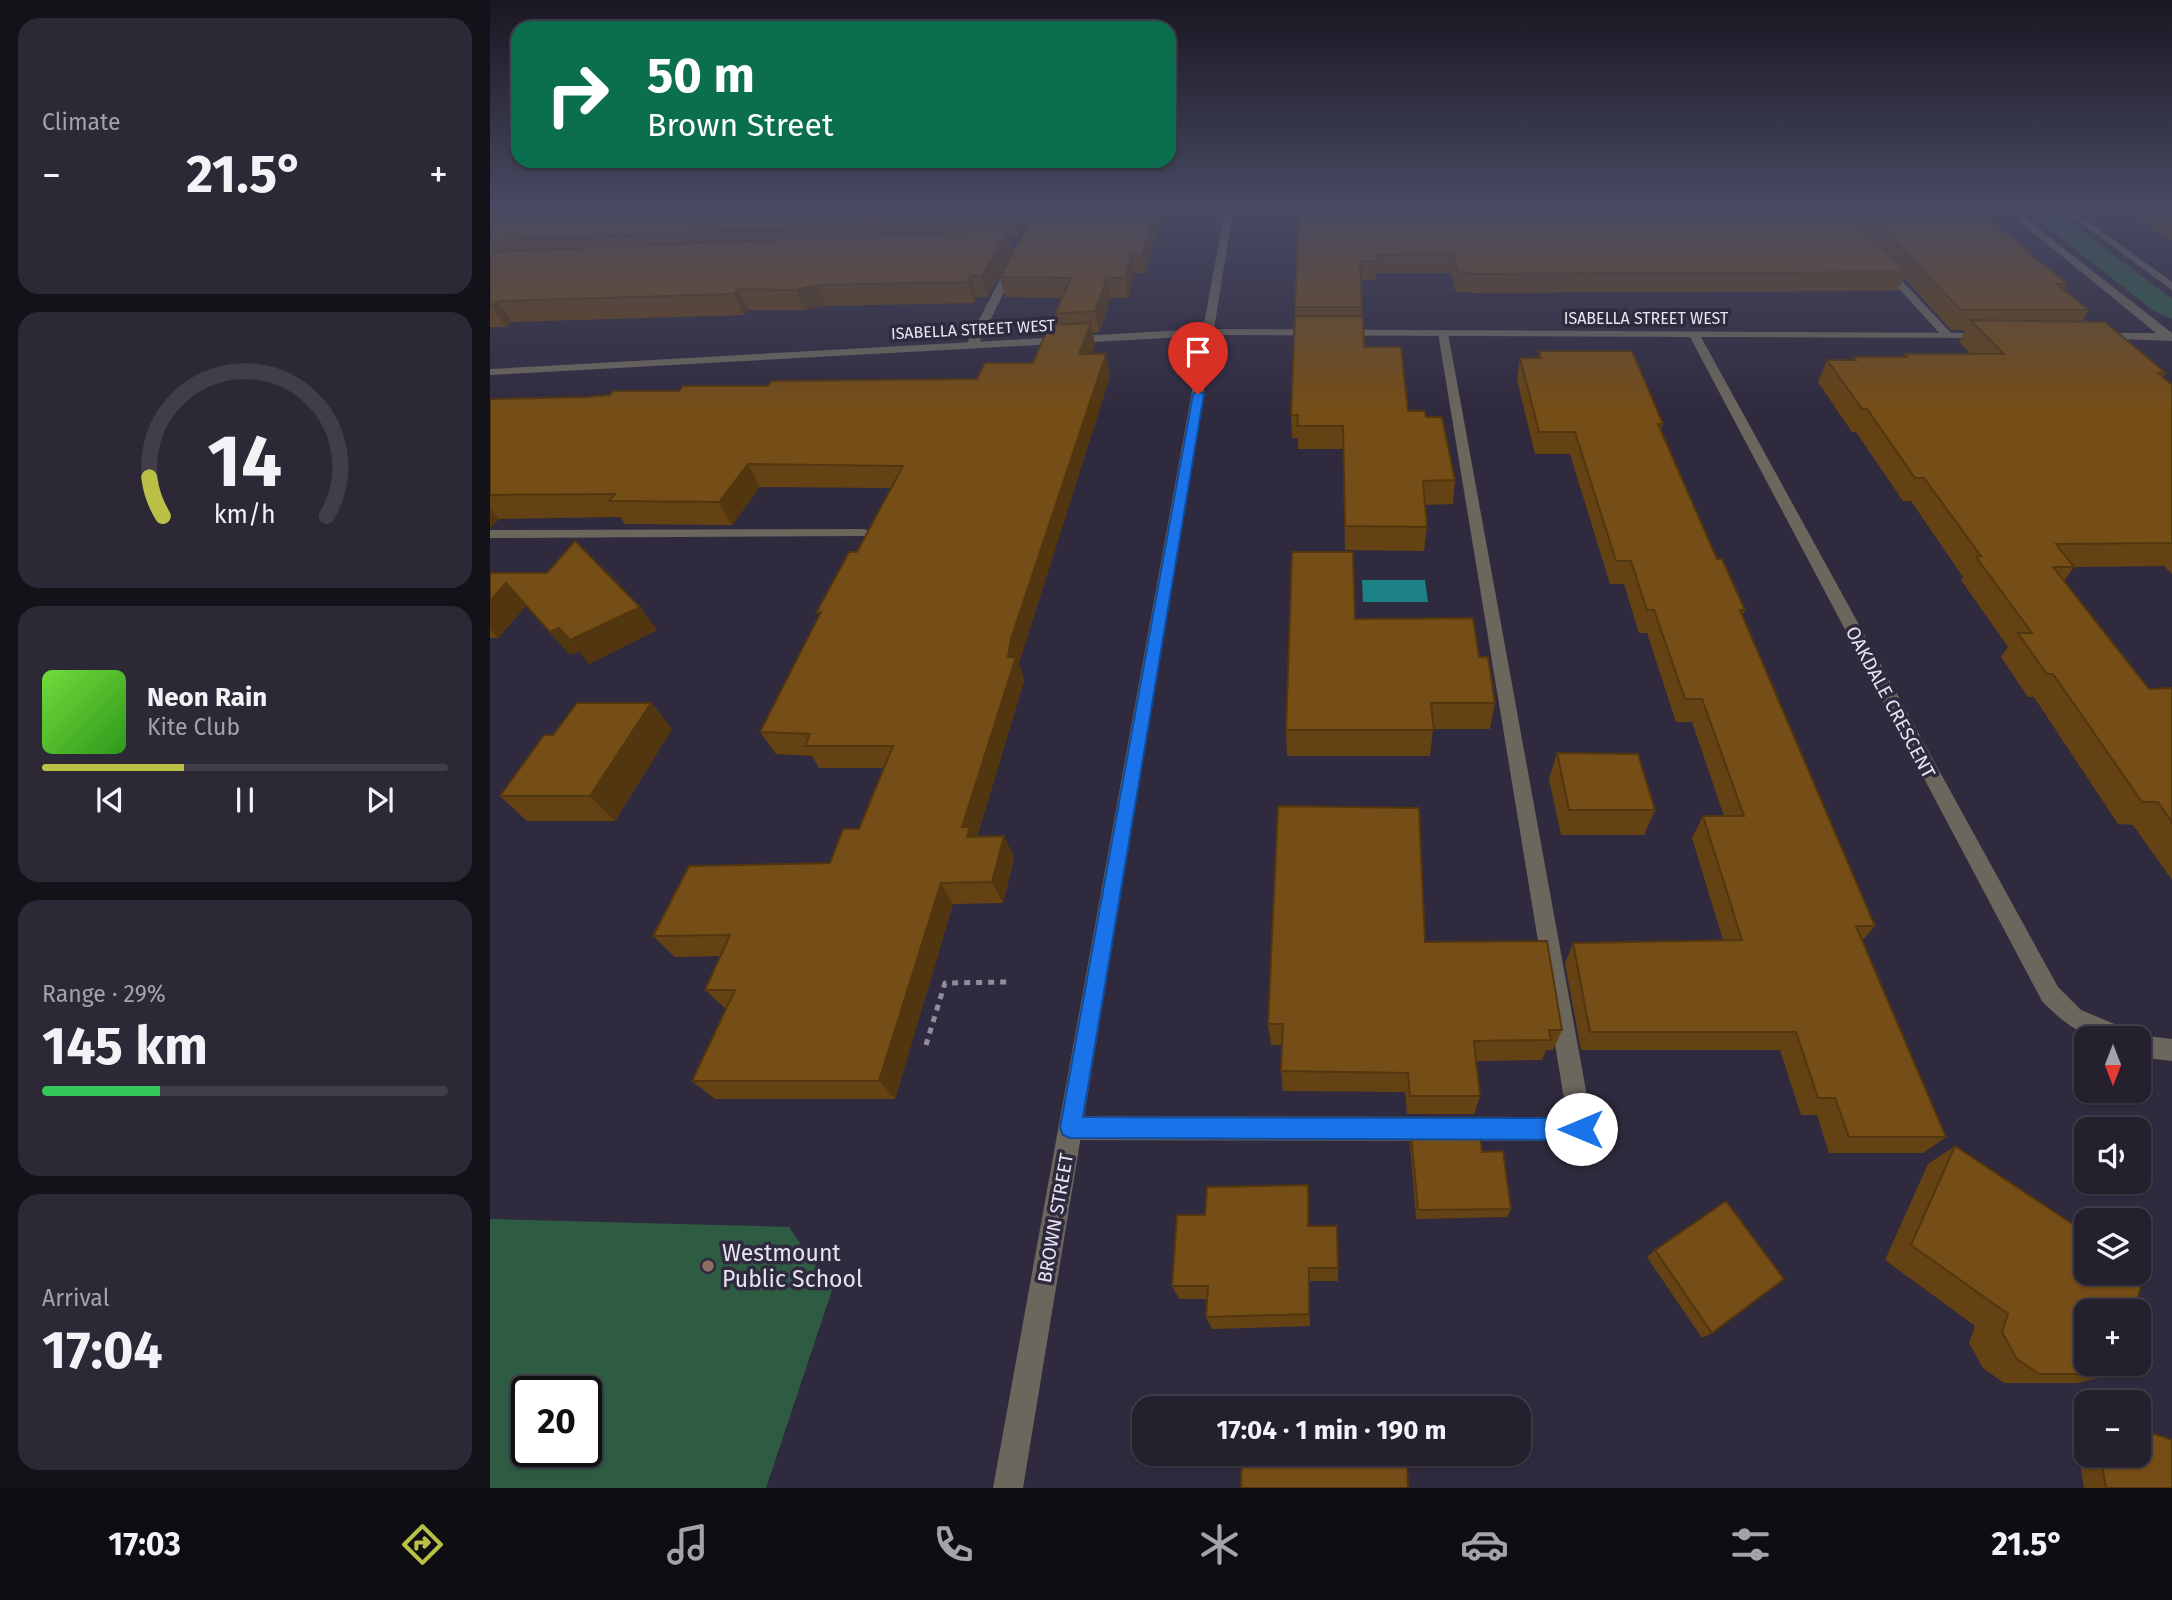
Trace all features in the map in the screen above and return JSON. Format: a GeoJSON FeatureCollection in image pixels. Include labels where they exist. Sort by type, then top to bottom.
{"type":"FeatureCollection","features":[{"type":"Feature","properties":{"kind":"street"},"geometry":{"type":"LineString","coordinates":[[972,345],[1009,273]]}},
{"type":"Feature","properties":{"kind":"street","name":"BROWN STREET"},"geometry":{"type":"LineString","coordinates":[[1008,1488],[1219,273]]}},
{"type":"Feature","properties":{"kind":"street"},"geometry":{"type":"LineString","coordinates":[[1892,273],[1947,335]]}},
{"type":"Feature","properties":{"kind":"street"},"geometry":{"type":"LineString","coordinates":[[2090,273],[2170,337]]}},
{"type":"Feature","properties":{"kind":"street"},"geometry":{"type":"LineString","coordinates":[[2154,273],[2172,287]]}},
{"type":"Feature","properties":{"kind":"street","name":"ISABELLA STREET WEST"},"geometry":{"type":"LineString","coordinates":[[490,372],[1209,332],[1999,335]]}},
{"type":"Feature","properties":{"kind":"street"},"geometry":{"type":"LineString","coordinates":[[1070,1128],[1581,1129],[1443,333]]}},
{"type":"Feature","properties":{"kind":"street","name":"OAKDALE CRESCENT"},"geometry":{"type":"LineString","coordinates":[[1695,335],[2050,994],[2073,1017],[2094,1026]]}},
{"type":"Feature","properties":{"kind":"street"},"geometry":{"type":"LineString","coordinates":[[2091,336],[2170,337]]}},
{"type":"Feature","properties":{"kind":"street"},"geometry":{"type":"LineString","coordinates":[[490,534],[862,533]]}},
{"type":"Feature","properties":{"kind":"street"},"geometry":{"type":"LineString","coordinates":[[2151,1048],[2172,1050]]}},
{"type":"Feature","properties":{"kind":"path"},"geometry":{"type":"LineString","coordinates":[[926,1045],[945,983],[1008,982]]}},
{"type":"Feature","properties":{"kind":"shaded area"},"geometry":{"type":"Polygon","coordinates":[[[2106,273],[2138,273],[2172,299],[2172,319],[2154,311],[2106,273]]]}},
{"type":"Feature","properties":{"kind":"shaded area"},"geometry":{"type":"Polygon","coordinates":[[[1362,580],[1425,580],[1428,602],[1363,602],[1362,580]]]}},
{"type":"Feature","properties":{"kind":"shaded area"},"geometry":{"type":"Polygon","coordinates":[[[490,1219],[789,1227],[832,1290],[766,1488],[490,1488],[490,1219]]]}},
{"type":"Feature","properties":{"kind":"building"},"geometry":{"type":"Polygon","coordinates":[[[490,273],[983,273],[982,276],[971,276],[968,282],[817,285],[796,290],[738,289],[734,294],[498,301],[490,306],[490,273]]]}},
{"type":"Feature","properties":{"kind":"building"},"geometry":{"type":"Polygon","coordinates":[[[1002,273],[1126,273],[1125,278],[1107,278],[1095,311],[1055,314],[1071,278],[1000,277],[1002,273]]]}},
{"type":"Feature","properties":{"kind":"building"},"geometry":{"type":"Polygon","coordinates":[[[1296,273],[1361,273],[1362,307],[1295,307],[1296,273]]]}},
{"type":"Feature","properties":{"kind":"building"},"geometry":{"type":"Polygon","coordinates":[[[1469,273],[1595,273],[1474,274],[1469,273]]]}},
{"type":"Feature","properties":{"kind":"building"},"geometry":{"type":"Polygon","coordinates":[[[1926,273],[2055,273],[2068,284],[2057,284],[2089,310],[1961,310],[1926,273]]]}},
{"type":"Feature","properties":{"kind":"building"},"geometry":{"type":"Polygon","coordinates":[[[1295,316],[1363,316],[1364,347],[1401,347],[1408,411],[1425,411],[1426,417],[1442,417],[1455,480],[1423,481],[1427,527],[1345,526],[1343,426],[1297,426],[1298,415],[1291,415],[1295,316]]]}},
{"type":"Feature","properties":{"kind":"building"},"geometry":{"type":"Polygon","coordinates":[[[1970,320],[2105,322],[2166,373],[2158,373],[2172,385],[2172,543],[2056,544],[2074,567],[2053,567],[2149,689],[2172,688],[2172,822],[2158,802],[2142,802],[2053,674],[2047,674],[2018,633],[2032,633],[1976,557],[1981,556],[1924,478],[1915,478],[1867,409],[1862,409],[1827,360],[1907,357],[1905,354],[2004,354],[1970,320]]]}},
{"type":"Feature","properties":{"kind":"building"},"geometry":{"type":"Polygon","coordinates":[[[1091,323],[1079,354],[1106,354],[1011,639],[1008,657],[1016,657],[962,827],[970,827],[967,837],[1004,836],[992,882],[941,883],[879,1081],[692,1081],[735,990],[705,990],[730,935],[653,936],[689,866],[830,863],[843,829],[859,829],[893,746],[805,746],[810,734],[760,732],[821,612],[816,613],[849,552],[857,552],[903,466],[748,464],[719,502],[609,501],[615,494],[490,495],[490,399],[586,397],[610,395],[613,391],[679,391],[683,386],[768,386],[772,381],[977,379],[985,363],[1033,363],[1049,325],[1091,323]]]}},
{"type":"Feature","properties":{"kind":"building"},"geometry":{"type":"Polygon","coordinates":[[[1539,351],[1632,351],[1663,424],[1658,424],[1717,559],[1722,559],[1745,610],[1740,610],[1875,926],[1856,926],[1946,1137],[1849,1137],[1835,1098],[1818,1098],[1796,1032],[1590,1032],[1573,943],[1742,940],[1703,816],[1744,816],[1702,699],[1685,699],[1654,610],[1647,610],[1631,561],[1616,561],[1575,432],[1539,432],[1520,358],[1541,358],[1539,351]]]}},
{"type":"Feature","properties":{"kind":"building"},"geometry":{"type":"Polygon","coordinates":[[[575,541],[640,607],[570,640],[559,628],[550,632],[506,583],[490,601],[490,573],[547,573],[575,541]]]}},
{"type":"Feature","properties":{"kind":"building"},"geometry":{"type":"Polygon","coordinates":[[[1292,552],[1353,552],[1355,619],[1473,618],[1479,657],[1488,657],[1495,703],[1431,703],[1434,730],[1286,730],[1292,552]]]}},
{"type":"Feature","properties":{"kind":"building"},"geometry":{"type":"Polygon","coordinates":[[[577,703],[651,703],[590,796],[500,796],[544,735],[553,735],[577,703]]]}},
{"type":"Feature","properties":{"kind":"building"},"geometry":{"type":"Polygon","coordinates":[[[1557,753],[1638,754],[1655,810],[1569,810],[1557,753]]]}},
{"type":"Feature","properties":{"kind":"building"},"geometry":{"type":"Polygon","coordinates":[[[1278,806],[1419,808],[1425,942],[1547,941],[1562,1030],[1549,1030],[1551,1040],[1474,1041],[1480,1096],[1410,1096],[1408,1073],[1281,1071],[1283,1024],[1268,1024],[1278,806]]]}},
{"type":"Feature","properties":{"kind":"building"},"geometry":{"type":"Polygon","coordinates":[[[1411,1134],[1480,1134],[1482,1152],[1503,1151],[1511,1209],[1418,1210],[1411,1134]]]}},
{"type":"Feature","properties":{"kind":"building"},"geometry":{"type":"Polygon","coordinates":[[[1955,1146],[2074,1225],[2074,1285],[2141,1285],[2137,1299],[2074,1299],[2074,1374],[2039,1374],[2017,1359],[2002,1332],[2008,1314],[1911,1245],[1955,1146]]]}},
{"type":"Feature","properties":{"kind":"building"},"geometry":{"type":"Polygon","coordinates":[[[1308,1185],[1308,1226],[1337,1226],[1338,1268],[1309,1268],[1309,1314],[1206,1317],[1208,1286],[1172,1286],[1177,1215],[1205,1215],[1207,1187],[1308,1185]]]}},
{"type":"Feature","properties":{"kind":"building"},"geometry":{"type":"Polygon","coordinates":[[[1726,1201],[1784,1279],[1712,1333],[1655,1250],[1726,1201]]]}},
{"type":"Feature","properties":{"kind":"building"},"geometry":{"type":"Polygon","coordinates":[[[2151,1433],[2172,1440],[2172,1488],[2106,1488],[2102,1467],[2151,1467],[2151,1433]]]}},
{"type":"Feature","properties":{"kind":"building"},"geometry":{"type":"Polygon","coordinates":[[[1242,1466],[1407,1466],[1408,1488],[1241,1488],[1242,1466]]]}},
{"type":"Feature","properties":{"kind":"place","name":"Westmount Public School"},"geometry":{"type":"Point","coordinates":[708,1266]}},
{"type":"Feature","properties":{"kind":"route"},"geometry":{"type":"LineString","coordinates":[[1198,394],[1070,1128],[1581,1129]]}}]}
